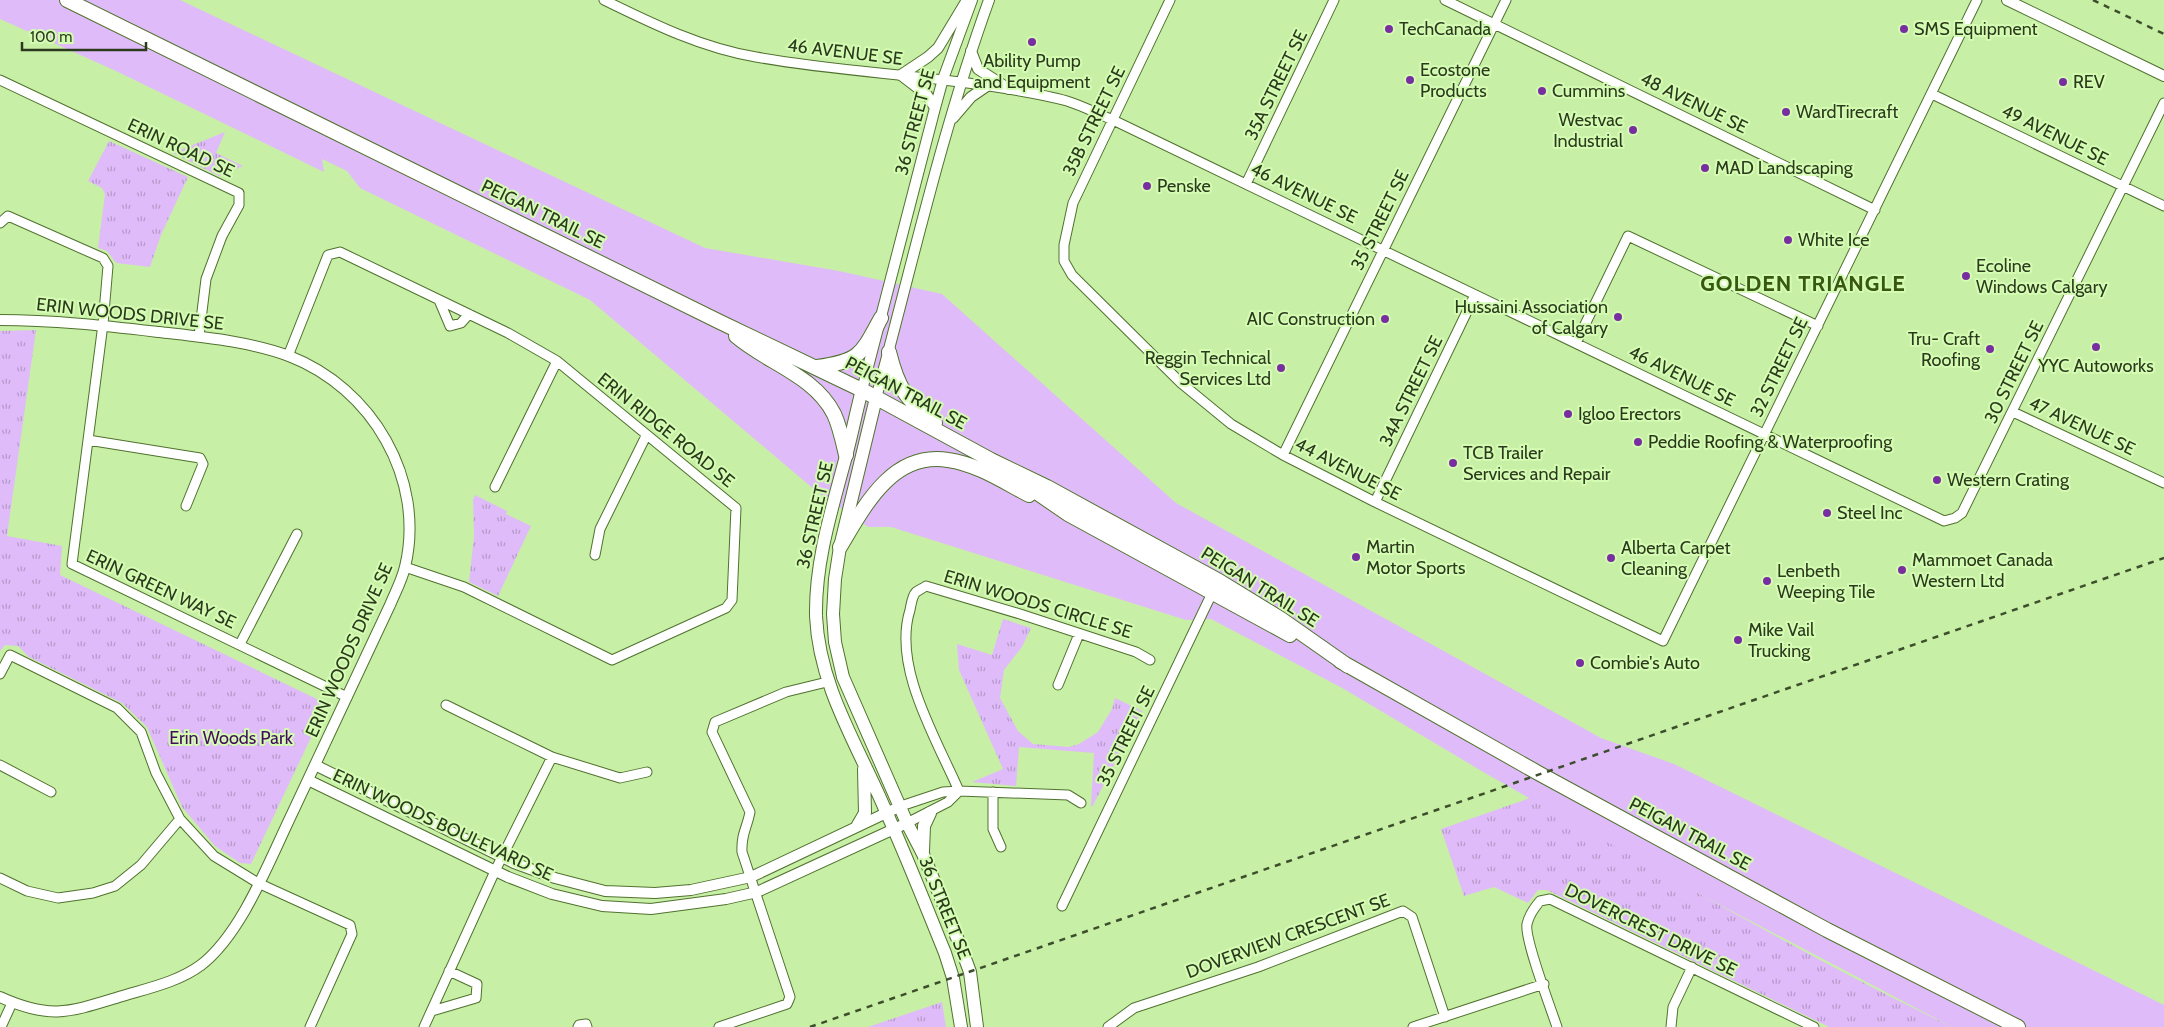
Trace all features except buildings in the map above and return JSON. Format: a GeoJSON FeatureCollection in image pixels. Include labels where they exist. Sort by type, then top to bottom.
{"type":"FeatureCollection","features":[{"type":"Feature","properties":{"kind":"main road","name":"PEIGAN TRAIL SE"},"geometry":{"type":"LineString","coordinates":[[71,2],[862,390],[991,460],[1048,487],[1219,580],[1281,619],[1348,666]]}},
{"type":"Feature","properties":{"kind":"main road"},"geometry":{"type":"LineString","coordinates":[[817,367],[842,364],[854,359],[867,344],[881,318]]}},
{"type":"Feature","properties":{"kind":"main road"},"geometry":{"type":"LineString","coordinates":[[720,322],[746,344],[800,378],[816,391],[834,415],[846,455]]}},
{"type":"Feature","properties":{"kind":"main road"},"geometry":{"type":"LineString","coordinates":[[889,352],[900,387],[920,410],[957,442]]}},
{"type":"Feature","properties":{"kind":"main road","name":"36 STREET SE"},"geometry":{"type":"LineString","coordinates":[[862,390],[828,519],[818,578],[816,615],[818,645],[827,682],[863,764],[887,812],[951,970],[959,1004],[961,1027]]}},
{"type":"Feature","properties":{"kind":"main road","name":"36 STREET SE"},"geometry":{"type":"LineString","coordinates":[[876,398],[840,547],[835,579],[833,614],[835,642],[843,677],[853,702],[907,823],[923,854],[970,972],[977,1027]]}},
{"type":"Feature","properties":{"kind":"main road"},"geometry":{"type":"LineString","coordinates":[[840,547],[870,499],[889,476],[909,465],[929,459],[948,460],[975,468],[1068,514]]}},
{"type":"Feature","properties":{"kind":"main road","name":"PEIGAN TRAIL SE"},"geometry":{"type":"LineString","coordinates":[[991,460],[1068,514],[1212,594],[1348,666],[1540,774],[1776,902],[1911,974],[2018,1027]]}},
{"type":"Feature","properties":{"kind":"main road"},"geometry":{"type":"LineString","coordinates":[[858,826],[865,813],[863,764]]}},
{"type":"Feature","properties":{"kind":"main road"},"geometry":{"type":"LineString","coordinates":[[923,854],[924,826],[930,813]]}},
{"type":"Feature","properties":{"kind":"street","name":"46 AVENUE SE"},"geometry":{"type":"LineString","coordinates":[[604,0],[677,35],[715,48],[773,60],[839,70],[943,79],[1009,89],[1068,101],[1113,120],[1476,294],[1944,521],[1956,518]]}},
{"type":"Feature","properties":{"kind":"street"},"geometry":{"type":"LineString","coordinates":[[935,108],[927,95],[901,75],[938,48],[966,0]]}},
{"type":"Feature","properties":{"kind":"street","name":"36 STREET SE"},"geometry":{"type":"LineString","coordinates":[[862,390],[943,79],[972,0]]}},
{"type":"Feature","properties":{"kind":"street","name":"36 STREET SE"},"geometry":{"type":"LineString","coordinates":[[876,398],[926,204],[970,51],[989,0]]}},
{"type":"Feature","properties":{"kind":"street","name":"35B STREET SE"},"geometry":{"type":"LineString","coordinates":[[1064,261],[1064,245],[1073,202],[1170,0]]}},
{"type":"Feature","properties":{"kind":"street","name":"35A STREET SE"},"geometry":{"type":"LineString","coordinates":[[1246,184],[1334,0]]}},
{"type":"Feature","properties":{"kind":"street","name":"48 AVENUE SE"},"geometry":{"type":"LineString","coordinates":[[1445,0],[1875,210]]}},
{"type":"Feature","properties":{"kind":"street","name":"35 STREET SE"},"geometry":{"type":"LineString","coordinates":[[1284,455],[1506,0]]}},
{"type":"Feature","properties":{"kind":"street","name":"32 STREET SE"},"geometry":{"type":"LineString","coordinates":[[1663,641],[1978,0]]}},
{"type":"Feature","properties":{"kind":"street"},"geometry":{"type":"LineString","coordinates":[[2007,0],[2164,76]]}},
{"type":"Feature","properties":{"kind":"street"},"geometry":{"type":"LineString","coordinates":[[970,51],[978,69],[1009,89]]}},
{"type":"Feature","properties":{"kind":"street","name":"ERIN ROAD SE"},"geometry":{"type":"LineString","coordinates":[[0,80],[239,193],[239,205],[222,236],[206,279],[199,336]]}},
{"type":"Feature","properties":{"kind":"street"},"geometry":{"type":"LineString","coordinates":[[949,123],[971,97],[987,86]]}},
{"type":"Feature","properties":{"kind":"street","name":"49 AVENUE SE"},"geometry":{"type":"LineString","coordinates":[[1932,94],[2164,206]]}},
{"type":"Feature","properties":{"kind":"street","name":"30 STREET SE"},"geometry":{"type":"LineString","coordinates":[[1956,518],[1962,514],[2164,103]]}},
{"type":"Feature","properties":{"kind":"street","name":"ERIN GREEN WAY SE"},"geometry":{"type":"LineString","coordinates":[[0,223],[8,216],[102,258],[108,266],[103,324],[72,564],[347,697]]}},
{"type":"Feature","properties":{"kind":"street"},"geometry":{"type":"LineString","coordinates":[[1576,343],[1628,236],[1818,326]]}},
{"type":"Feature","properties":{"kind":"street","name":"ERIN RIDGE ROAD SE"},"geometry":{"type":"LineString","coordinates":[[288,356],[328,256],[340,252],[508,333],[557,361],[736,508],[732,600],[726,608],[612,660],[464,586],[405,567]]}},
{"type":"Feature","properties":{"kind":"street","name":"44 AVENUE SE"},"geometry":{"type":"LineString","coordinates":[[1064,261],[1072,275],[1181,383],[1231,424],[1284,455],[1375,502],[1663,641]]}},
{"type":"Feature","properties":{"kind":"street","name":"34A STREET SE"},"geometry":{"type":"LineString","coordinates":[[1375,502],[1476,294]]}},
{"type":"Feature","properties":{"kind":"street"},"geometry":{"type":"LineString","coordinates":[[440,300],[450,326],[461,323],[469,314]]}},
{"type":"Feature","properties":{"kind":"street","name":"ERIN WOODS DRIVE SE"},"geometry":{"type":"LineString","coordinates":[[0,320],[42,320],[103,324],[199,336],[257,346],[288,356],[332,379],[358,401],[393,450],[403,478],[409,508],[410,535],[405,567],[390,606],[316,765],[258,883],[234,929],[219,949],[200,966],[180,978],[78,1010],[54,1012],[30,1010],[0,997]]}},
{"type":"Feature","properties":{"kind":"street"},"geometry":{"type":"LineString","coordinates":[[495,487],[557,361]]}},
{"type":"Feature","properties":{"kind":"street","name":"47 AVENUE SE"},"geometry":{"type":"LineString","coordinates":[[2013,412],[2164,483]]}},
{"type":"Feature","properties":{"kind":"street"},"geometry":{"type":"LineString","coordinates":[[595,554],[600,529],[646,436]]}},
{"type":"Feature","properties":{"kind":"street"},"geometry":{"type":"LineString","coordinates":[[88,440],[200,458],[203,464],[186,506]]}},
{"type":"Feature","properties":{"kind":"street"},"geometry":{"type":"LineString","coordinates":[[240,644],[297,534]]}},
{"type":"Feature","properties":{"kind":"street","name":"35 STREET SE"},"geometry":{"type":"LineString","coordinates":[[1062,906],[1219,580]]}},
{"type":"Feature","properties":{"kind":"street","name":"ERIN WOODS CIRCLE SE"},"geometry":{"type":"LineString","coordinates":[[959,791],[917,696],[909,664],[906,640],[908,616],[915,593],[926,586],[1136,652],[1150,660]]}},
{"type":"Feature","properties":{"kind":"street"},"geometry":{"type":"LineString","coordinates":[[1058,685],[1079,634]]}},
{"type":"Feature","properties":{"kind":"street"},"geometry":{"type":"LineString","coordinates":[[0,674],[10,655],[117,708],[141,732],[156,773],[180,819],[214,856],[258,883],[350,925],[352,934],[310,1027]]}},
{"type":"Feature","properties":{"kind":"street"},"geometry":{"type":"LineString","coordinates":[[719,1027],[787,1004],[790,997],[742,852],[741,837],[748,822],[750,812],[712,732],[715,722],[786,692],[827,682]]}},
{"type":"Feature","properties":{"kind":"street"},"geometry":{"type":"LineString","coordinates":[[446,705],[552,757],[620,778],[647,772]]}},
{"type":"Feature","properties":{"kind":"street"},"geometry":{"type":"LineString","coordinates":[[424,1027],[495,871],[552,757]]}},
{"type":"Feature","properties":{"kind":"street"},"geometry":{"type":"LineString","coordinates":[[0,765],[51,792]]}},
{"type":"Feature","properties":{"kind":"street","name":"ERIN WOODS BOULEVARD SE"},"geometry":{"type":"LineString","coordinates":[[316,765],[502,857],[556,878],[605,891],[655,893],[691,890],[751,877],[900,806]]}},
{"type":"Feature","properties":{"kind":"street","name":"ERIN WOODS BOULEVARD SE"},"geometry":{"type":"LineString","coordinates":[[308,780],[495,871],[552,894],[602,906],[652,909],[718,900],[756,892],[907,823]]}},
{"type":"Feature","properties":{"kind":"street"},"geometry":{"type":"LineString","coordinates":[[907,823],[930,813],[948,802],[959,791]]}},
{"type":"Feature","properties":{"kind":"street"},"geometry":{"type":"LineString","coordinates":[[900,806],[943,792],[959,791],[1068,795],[1081,803]]}},
{"type":"Feature","properties":{"kind":"street"},"geometry":{"type":"LineString","coordinates":[[993,792],[993,829],[1000,847]]}},
{"type":"Feature","properties":{"kind":"street"},"geometry":{"type":"LineString","coordinates":[[0,878],[26,891],[58,898],[93,893],[115,886],[141,865],[180,819]]}},
{"type":"Feature","properties":{"kind":"street","name":"DOVERCREST DRIVE SE"},"geometry":{"type":"LineString","coordinates":[[1558,1027],[1528,941],[1526,925],[1532,911],[1540,901],[1550,899],[1814,1027]]}},
{"type":"Feature","properties":{"kind":"street","name":"DOVERVIEW CRESCENT SE"},"geometry":{"type":"LineString","coordinates":[[1108,1027],[1134,1008],[1258,967],[1403,911],[1412,918],[1445,1016]]}},
{"type":"Feature","properties":{"kind":"street"},"geometry":{"type":"LineString","coordinates":[[1671,1027],[1672,1007],[1692,967]]}},
{"type":"Feature","properties":{"kind":"street"},"geometry":{"type":"LineString","coordinates":[[432,1010],[476,998],[477,984],[449,971]]}},
{"type":"Feature","properties":{"kind":"street"},"geometry":{"type":"LineString","coordinates":[[1413,1027],[1544,984]]}},
{"type":"Feature","properties":{"kind":"street"},"geometry":{"type":"LineString","coordinates":[[1,1027],[12,1003]]}},
{"type":"Feature","properties":{"kind":"street"},"geometry":{"type":"LineString","coordinates":[[578,1027],[579,1025],[586,1024],[587,1027]]}},
{"type":"Feature","properties":{"kind":"green space"},"geometry":{"type":"Polygon","coordinates":[[[0,0],[180,0],[705,248],[839,271],[942,294],[1176,503],[1601,738],[1674,764],[2164,1005],[2164,1027],[1952,1027],[1671,879],[1485,773],[1344,689],[1211,619],[1186,620],[891,527],[868,527],[816,491],[590,300],[360,188],[347,171],[322,159],[324,172],[116,71],[0,19],[0,0]]]}},
{"type":"Feature","properties":{"kind":"green space"},"geometry":{"type":"Polygon","coordinates":[[[225,132],[216,153],[243,166],[219,176],[173,153],[225,132]]]}},
{"type":"Feature","properties":{"kind":"green space"},"geometry":{"type":"Polygon","coordinates":[[[109,141],[188,177],[161,235],[150,267],[116,263],[107,251],[98,248],[105,194],[102,188],[88,181],[109,141]]]}},
{"type":"Feature","properties":{"kind":"green space","name":"Erin Woods Park"},"geometry":{"type":"Polygon","coordinates":[[[36,330],[7,536],[62,546],[60,575],[321,701],[325,708],[251,864],[240,863],[215,846],[182,807],[147,727],[122,703],[29,657],[18,646],[5,645],[0,651],[0,331],[36,330]]]}},
{"type":"Feature","properties":{"kind":"green space"},"geometry":{"type":"Polygon","coordinates":[[[475,495],[507,511],[506,514],[531,526],[498,596],[469,582],[474,536],[473,500],[475,495]]]}},
{"type":"Feature","properties":{"kind":"green space"},"geometry":{"type":"Polygon","coordinates":[[[1003,619],[1031,628],[1022,647],[1004,670],[1000,698],[1018,731],[1033,744],[1069,747],[1079,744],[1098,732],[1112,709],[1115,698],[1142,711],[1092,807],[1094,753],[1019,747],[1016,786],[972,782],[1003,769],[959,670],[957,644],[992,655],[1003,619]]]}},
{"type":"Feature","properties":{"kind":"green space"},"geometry":{"type":"Polygon","coordinates":[[[1530,798],[1792,945],[1952,1027],[1829,1027],[1547,890],[1538,890],[1528,903],[1494,887],[1464,896],[1441,829],[1530,798]]]}},
{"type":"Feature","properties":{"kind":"green space"},"geometry":{"type":"Polygon","coordinates":[[[942,1002],[946,1027],[868,1027],[942,1002]]]}},
{"type":"Feature","properties":{"kind":"railway"},"geometry":{"type":"LineString","coordinates":[[2093,0],[2164,34]]}},
{"type":"Feature","properties":{"kind":"railway"},"geometry":{"type":"LineString","coordinates":[[810,1027],[2164,558]]}},
{"type":"Feature","properties":{"kind":"place","name":"TechCanada"},"geometry":{"type":"Point","coordinates":[1389,29]}},
{"type":"Feature","properties":{"kind":"place","name":"SMS Equipment"},"geometry":{"type":"Point","coordinates":[1904,29]}},
{"type":"Feature","properties":{"kind":"place","name":"Ability Pump and Equipment"},"geometry":{"type":"Point","coordinates":[1032,42]}},
{"type":"Feature","properties":{"kind":"place","name":"Ecostone Products"},"geometry":{"type":"Point","coordinates":[1410,80]}},
{"type":"Feature","properties":{"kind":"place","name":"REV"},"geometry":{"type":"Point","coordinates":[2063,82]}},
{"type":"Feature","properties":{"kind":"place","name":"Cummins"},"geometry":{"type":"Point","coordinates":[1542,91]}},
{"type":"Feature","properties":{"kind":"place","name":"WardTirecraft"},"geometry":{"type":"Point","coordinates":[1786,112]}},
{"type":"Feature","properties":{"kind":"place","name":"Westvac Industrial"},"geometry":{"type":"Point","coordinates":[1633,130]}},
{"type":"Feature","properties":{"kind":"place","name":"MAD Landscaping"},"geometry":{"type":"Point","coordinates":[1705,168]}},
{"type":"Feature","properties":{"kind":"place","name":"Penske"},"geometry":{"type":"Point","coordinates":[1147,186]}},
{"type":"Feature","properties":{"kind":"place","name":"White Ice"},"geometry":{"type":"Point","coordinates":[1788,240]}},
{"type":"Feature","properties":{"kind":"place","name":"Ecoline Windows Calgary"},"geometry":{"type":"Point","coordinates":[1966,276]}},
{"type":"Feature","properties":{"kind":"place","name":"Hussaini Association of Calgary"},"geometry":{"type":"Point","coordinates":[1618,317]}},
{"type":"Feature","properties":{"kind":"place","name":"AIC Construction"},"geometry":{"type":"Point","coordinates":[1385,319]}},
{"type":"Feature","properties":{"kind":"place","name":"YYC Autoworks"},"geometry":{"type":"Point","coordinates":[2096,347]}},
{"type":"Feature","properties":{"kind":"place","name":"Tru- Craft Roofing"},"geometry":{"type":"Point","coordinates":[1990,349]}},
{"type":"Feature","properties":{"kind":"place","name":"Reggin Technical Services Ltd"},"geometry":{"type":"Point","coordinates":[1281,368]}},
{"type":"Feature","properties":{"kind":"place","name":"Igloo Erectors"},"geometry":{"type":"Point","coordinates":[1568,414]}},
{"type":"Feature","properties":{"kind":"place","name":"Peddie Roofing & Waterproofing"},"geometry":{"type":"Point","coordinates":[1638,442]}},
{"type":"Feature","properties":{"kind":"place","name":"TCB Trailer Services and Repair"},"geometry":{"type":"Point","coordinates":[1453,463]}},
{"type":"Feature","properties":{"kind":"place","name":"Western Crating"},"geometry":{"type":"Point","coordinates":[1937,480]}},
{"type":"Feature","properties":{"kind":"place","name":"Steel Inc"},"geometry":{"type":"Point","coordinates":[1827,513]}},
{"type":"Feature","properties":{"kind":"place","name":"Martin Motor Sports"},"geometry":{"type":"Point","coordinates":[1356,557]}},
{"type":"Feature","properties":{"kind":"place","name":"Alberta Carpet Cleaning"},"geometry":{"type":"Point","coordinates":[1611,558]}},
{"type":"Feature","properties":{"kind":"place","name":"Mammoet Canada Western Ltd"},"geometry":{"type":"Point","coordinates":[1902,570]}},
{"type":"Feature","properties":{"kind":"place","name":"Lenbeth Weeping Tile"},"geometry":{"type":"Point","coordinates":[1767,581]}},
{"type":"Feature","properties":{"kind":"place","name":"Mike Vail Trucking"},"geometry":{"type":"Point","coordinates":[1738,640]}},
{"type":"Feature","properties":{"kind":"place","name":"Combie's Auto"},"geometry":{"type":"Point","coordinates":[1580,663]}},
{"type":"Feature","properties":{"kind":"district","name":"GOLDEN TRIANGLE"},"geometry":{"type":"Point","coordinates":[1803,283]}}]}
